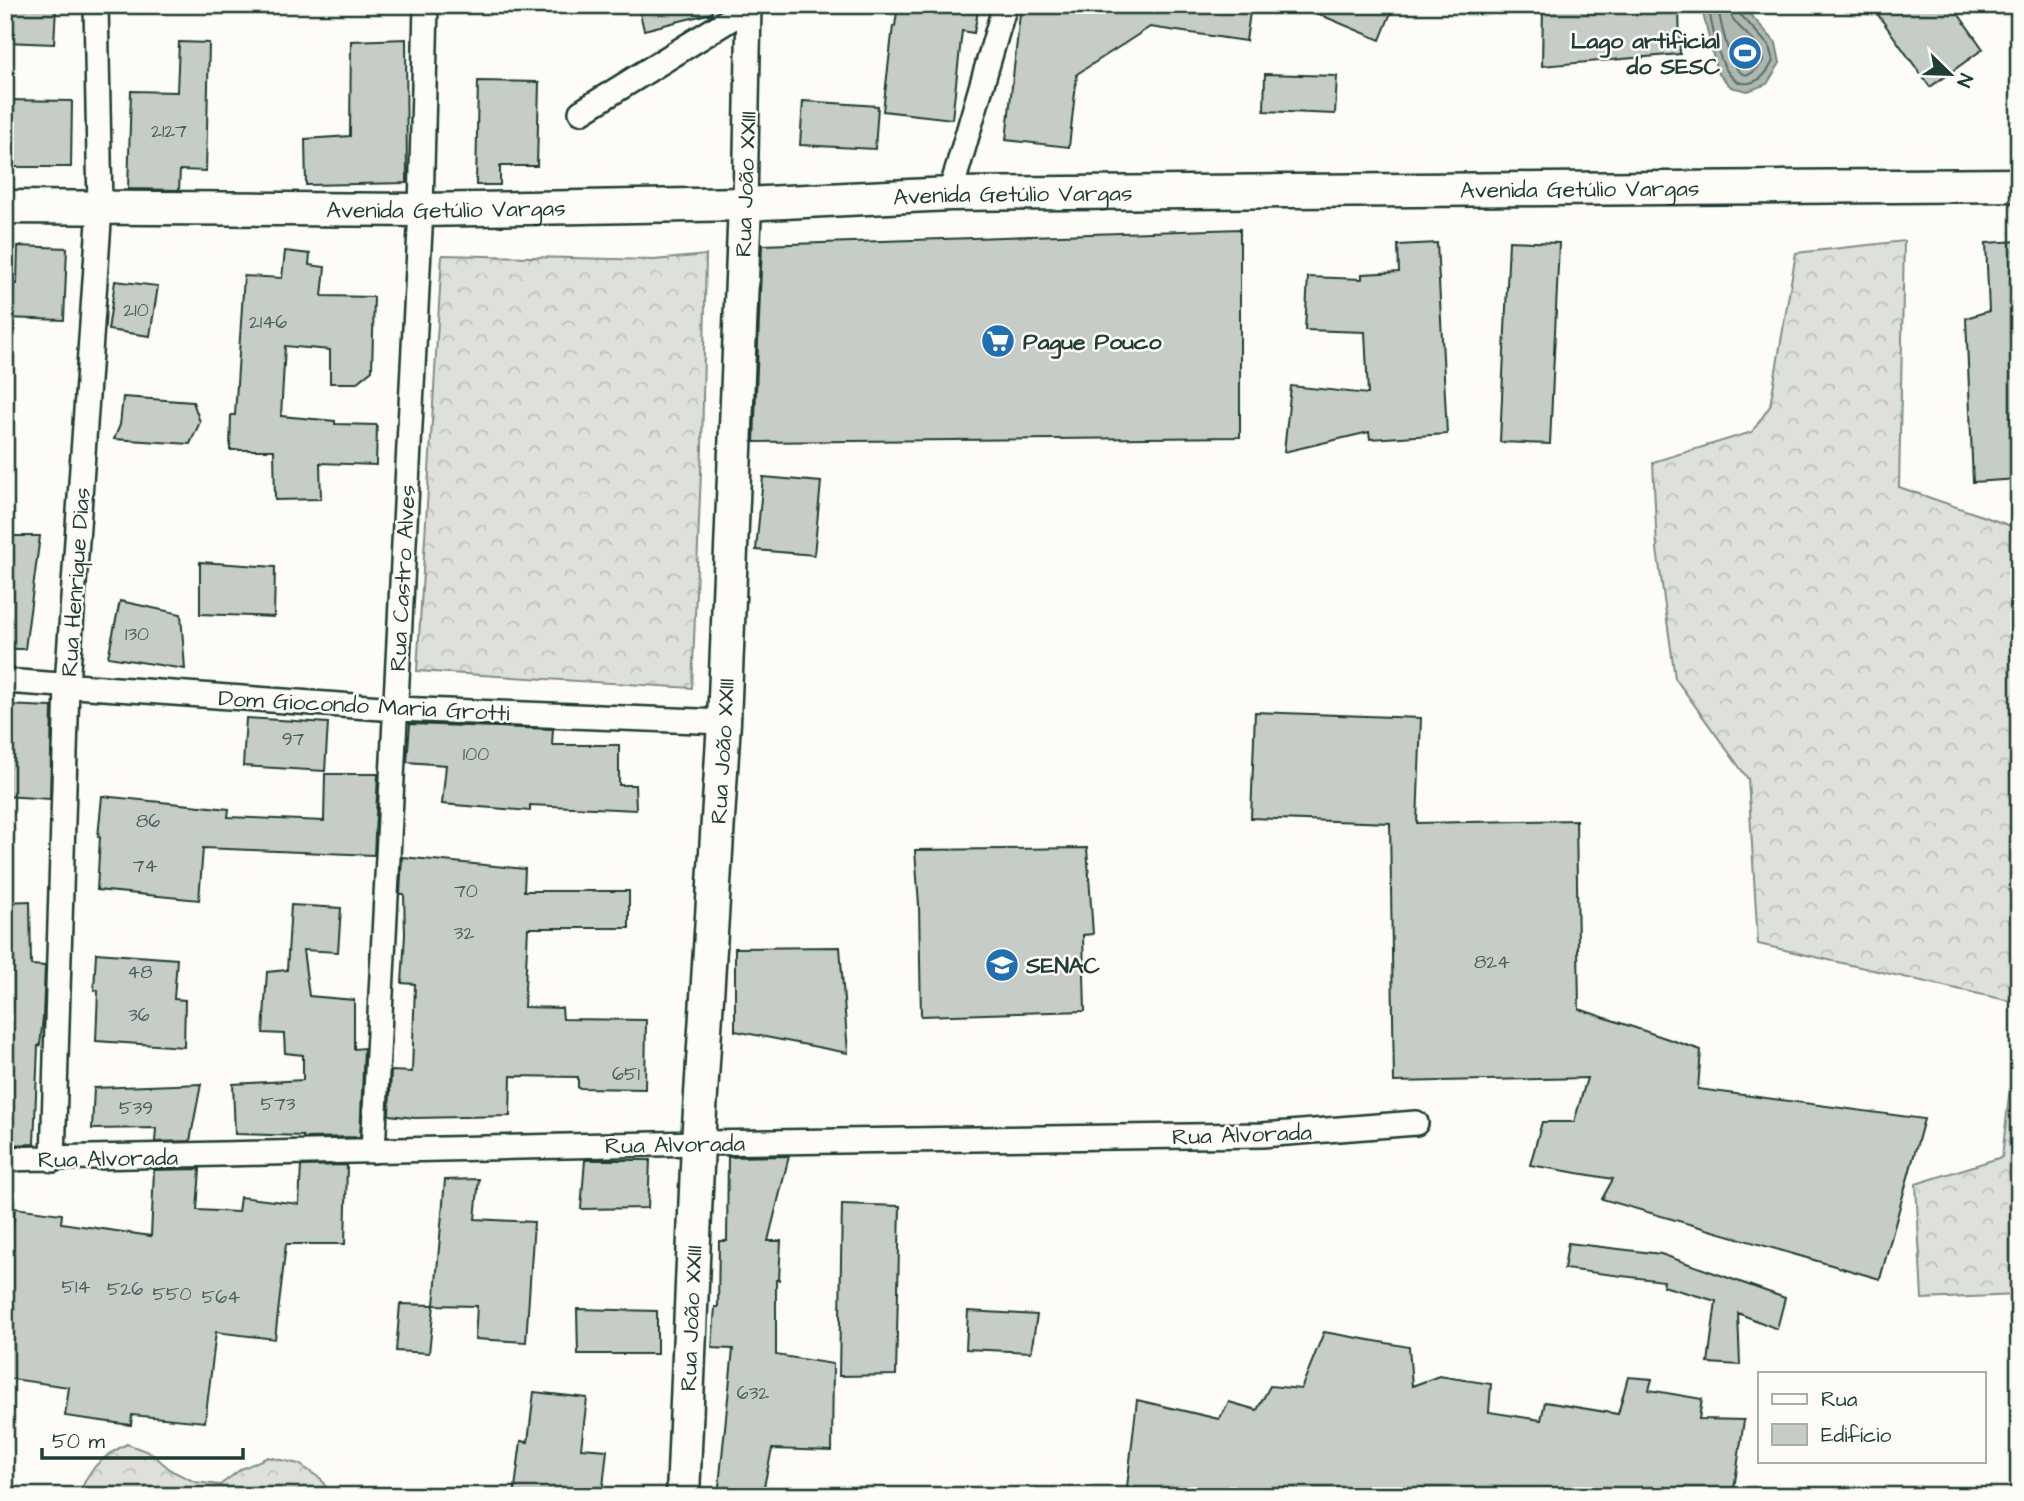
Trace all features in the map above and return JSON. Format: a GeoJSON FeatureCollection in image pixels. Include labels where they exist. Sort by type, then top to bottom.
{"type":"FeatureCollection","features":[{"type":"Feature","properties":{"kind":"street","name":"Rua Henrique Dias"},"geometry":{"type":"LineString","coordinates":[[53,1160],[67,685],[100,208],[96,5]]}},
{"type":"Feature","properties":{"kind":"street","name":"Rua Castro Alves"},"geometry":{"type":"LineString","coordinates":[[373,1151],[421,210],[426,5]]}},
{"type":"Feature","properties":{"kind":"street"},"geometry":{"type":"LineString","coordinates":[[950,194],[1005,5]]}},
{"type":"Feature","properties":{"kind":"street"},"geometry":{"type":"LineString","coordinates":[[581,112],[750,6]]}},
{"type":"Feature","properties":{"kind":"street","name":"Rua João XXIII"},"geometry":{"type":"LineString","coordinates":[[683,1496],[698,1143],[724,722],[745,204],[750,6]]}},
{"type":"Feature","properties":{"kind":"street","name":"Avenida Getúlio Vargas"},"geometry":{"type":"LineString","coordinates":[[5,207],[421,210],[745,204],[950,194],[2019,185]]}},
{"type":"Feature","properties":{"kind":"street","name":"Dom Giocondo Maria Grotti"},"geometry":{"type":"LineString","coordinates":[[5,681],[396,709],[724,722]]}},
{"type":"Feature","properties":{"kind":"street","name":"Rua Alvorada"},"geometry":{"type":"LineString","coordinates":[[5,1159],[53,1160],[698,1143],[1262,1135],[1416,1124]]}},
{"type":"Feature","properties":{"kind":"green space"},"geometry":{"type":"Polygon","coordinates":[[[1904,241],[1899,487],[2014,527],[2019,523],[2019,1003],[1758,944],[1748,779],[1675,678],[1657,549],[1653,462],[1752,432],[1770,406],[1796,253],[1904,241]]]}},
{"type":"Feature","properties":{"kind":"green space"},"geometry":{"type":"Polygon","coordinates":[[[442,255],[654,260],[706,255],[702,448],[692,688],[417,671],[442,255]]]}},
{"type":"Feature","properties":{"kind":"green space"},"geometry":{"type":"Polygon","coordinates":[[[2019,1009],[2019,1295],[1922,1299],[1916,1184],[2002,1157],[2019,1009]]]}},
{"type":"Feature","properties":{"kind":"green space"},"geometry":{"type":"Polygon","coordinates":[[[127,1444],[151,1453],[172,1471],[195,1482],[220,1485],[241,1469],[268,1457],[299,1464],[321,1479],[331,1496],[79,1496],[86,1478],[97,1464],[127,1444]]]}},
{"type":"Feature","properties":{"kind":"water","name":"Lago artificial do SESC"},"geometry":{"type":"Polygon","coordinates":[[[1701,5],[1742,5],[1776,43],[1780,63],[1767,84],[1748,91],[1731,87],[1717,72],[1701,5]]]}},
{"type":"Feature","properties":{"kind":"building"},"geometry":{"type":"Polygon","coordinates":[[[5,5],[56,7],[54,44],[5,42],[5,5]]]}},
{"type":"Feature","properties":{"kind":"building"},"geometry":{"type":"Polygon","coordinates":[[[638,5],[711,5],[712,13],[644,30],[638,5]]]}},
{"type":"Feature","properties":{"kind":"building"},"geometry":{"type":"Polygon","coordinates":[[[898,5],[979,5],[974,33],[962,31],[952,119],[883,111],[898,5]]]}},
{"type":"Feature","properties":{"kind":"building"},"geometry":{"type":"Polygon","coordinates":[[[1021,5],[1251,5],[1246,41],[1150,27],[1077,74],[1069,147],[1006,140],[1021,5]]]}},
{"type":"Feature","properties":{"kind":"building"},"geometry":{"type":"Polygon","coordinates":[[[1297,5],[1394,5],[1380,40],[1297,5]]]}},
{"type":"Feature","properties":{"kind":"building"},"geometry":{"type":"Polygon","coordinates":[[[1543,5],[1679,5],[1680,54],[1542,66],[1543,5]]]}},
{"type":"Feature","properties":{"kind":"building"},"geometry":{"type":"Polygon","coordinates":[[[1871,5],[1952,5],[1983,49],[1930,87],[1871,5]]]}},
{"type":"Feature","properties":{"kind":"building"},"geometry":{"type":"Polygon","coordinates":[[[406,39],[407,183],[306,185],[305,139],[350,136],[351,41],[406,39]]]}},
{"type":"Feature","properties":{"kind":"building"},"geometry":{"type":"Polygon","coordinates":[[[179,42],[209,43],[206,171],[180,170],[179,190],[128,189],[131,91],[177,92],[179,42]]]}},
{"type":"Feature","properties":{"kind":"building"},"geometry":{"type":"Polygon","coordinates":[[[1265,74],[1337,76],[1335,114],[1264,111],[1265,74]]]}},
{"type":"Feature","properties":{"kind":"building"},"geometry":{"type":"Polygon","coordinates":[[[478,81],[539,82],[537,166],[500,166],[500,185],[476,185],[478,81]]]}},
{"type":"Feature","properties":{"kind":"building"},"geometry":{"type":"Polygon","coordinates":[[[5,100],[72,101],[71,167],[5,167],[5,100]]]}},
{"type":"Feature","properties":{"kind":"building"},"geometry":{"type":"Polygon","coordinates":[[[803,101],[878,106],[875,149],[800,145],[803,101]]]}},
{"type":"Feature","properties":{"kind":"building","name":"Pague Pouco"},"geometry":{"type":"Polygon","coordinates":[[[1240,229],[1240,437],[754,442],[762,245],[1240,229]]]}},
{"type":"Feature","properties":{"kind":"building"},"geometry":{"type":"Polygon","coordinates":[[[1509,241],[1559,243],[1550,444],[1500,442],[1509,241]]]}},
{"type":"Feature","properties":{"kind":"building"},"geometry":{"type":"Polygon","coordinates":[[[2019,241],[2019,479],[1973,482],[1966,318],[1989,311],[1986,243],[2019,241]]]}},
{"type":"Feature","properties":{"kind":"building"},"geometry":{"type":"Polygon","coordinates":[[[1437,243],[1447,434],[1370,439],[1369,432],[1284,452],[1291,386],[1368,394],[1365,332],[1305,330],[1308,277],[1362,279],[1362,274],[1399,272],[1398,245],[1437,243]]]}},
{"type":"Feature","properties":{"kind":"building"},"geometry":{"type":"Polygon","coordinates":[[[18,246],[67,248],[64,320],[5,318],[5,283],[17,284],[18,246]]]}},
{"type":"Feature","properties":{"kind":"building"},"geometry":{"type":"Polygon","coordinates":[[[285,251],[310,254],[309,265],[325,267],[322,296],[374,297],[372,370],[356,383],[330,383],[330,350],[285,346],[281,416],[335,421],[335,424],[377,425],[376,465],[320,463],[321,499],[275,500],[274,450],[230,450],[231,415],[235,415],[244,276],[282,278],[285,251]]]}},
{"type":"Feature","properties":{"kind":"building"},"geometry":{"type":"Polygon","coordinates":[[[115,281],[158,286],[150,336],[108,330],[115,281]]]}},
{"type":"Feature","properties":{"kind":"building"},"geometry":{"type":"Polygon","coordinates":[[[123,397],[193,402],[200,422],[190,444],[114,439],[120,425],[123,397]]]}},
{"type":"Feature","properties":{"kind":"building"},"geometry":{"type":"Polygon","coordinates":[[[763,477],[821,482],[814,555],[756,550],[763,477]]]}},
{"type":"Feature","properties":{"kind":"building"},"geometry":{"type":"Polygon","coordinates":[[[5,536],[40,536],[25,649],[5,649],[5,536]]]}},
{"type":"Feature","properties":{"kind":"building"},"geometry":{"type":"Polygon","coordinates":[[[200,562],[275,567],[274,617],[200,614],[200,562]]]}},
{"type":"Feature","properties":{"kind":"building"},"geometry":{"type":"Polygon","coordinates":[[[120,601],[181,614],[185,669],[108,657],[120,601]]]}},
{"type":"Feature","properties":{"kind":"building"},"geometry":{"type":"Polygon","coordinates":[[[5,705],[52,707],[50,799],[5,796],[5,705]]]}},
{"type":"Feature","properties":{"kind":"building"},"geometry":{"type":"Polygon","coordinates":[[[1255,712],[1421,718],[1417,823],[1576,820],[1579,1009],[1701,1050],[1698,1089],[1924,1119],[1880,1279],[1602,1199],[1613,1179],[1530,1165],[1542,1122],[1574,1122],[1587,1078],[1394,1082],[1390,823],[1251,818],[1255,712]]]}},
{"type":"Feature","properties":{"kind":"building"},"geometry":{"type":"Polygon","coordinates":[[[246,718],[328,723],[325,771],[243,766],[246,718]]]}},
{"type":"Feature","properties":{"kind":"building"},"geometry":{"type":"Polygon","coordinates":[[[410,724],[553,729],[552,745],[619,745],[619,785],[635,785],[636,810],[530,805],[530,811],[442,804],[446,765],[407,762],[410,724]]]}},
{"type":"Feature","properties":{"kind":"building"},"geometry":{"type":"Polygon","coordinates":[[[325,774],[378,774],[374,855],[203,848],[199,900],[97,890],[102,796],[229,809],[228,817],[324,821],[325,774]]]}},
{"type":"Feature","properties":{"kind":"building"},"geometry":{"type":"Polygon","coordinates":[[[1087,848],[1093,934],[1083,935],[1085,1011],[921,1016],[915,850],[1087,848]]]}},
{"type":"Feature","properties":{"kind":"building"},"geometry":{"type":"Polygon","coordinates":[[[402,857],[525,869],[524,891],[629,891],[629,928],[528,928],[524,1007],[562,1008],[563,1019],[646,1020],[645,1089],[578,1088],[578,1077],[511,1076],[510,1116],[415,1118],[389,1115],[391,1071],[412,1072],[415,984],[402,983],[405,934],[404,894],[400,894],[402,857]]]}},
{"type":"Feature","properties":{"kind":"building"},"geometry":{"type":"Polygon","coordinates":[[[30,901],[31,965],[45,966],[34,1144],[5,1145],[5,902],[30,901]]]}},
{"type":"Feature","properties":{"kind":"building"},"geometry":{"type":"Polygon","coordinates":[[[291,905],[341,908],[338,952],[303,950],[309,996],[354,1000],[354,1049],[364,1048],[360,1137],[303,1138],[235,1134],[233,1084],[303,1080],[303,1055],[285,1053],[284,1034],[263,1033],[267,972],[287,970],[291,905]]]}},
{"type":"Feature","properties":{"kind":"building"},"geometry":{"type":"Polygon","coordinates":[[[840,947],[848,1053],[735,1031],[735,948],[840,947]]]}},
{"type":"Feature","properties":{"kind":"building"},"geometry":{"type":"Polygon","coordinates":[[[96,953],[177,959],[174,999],[185,1000],[184,1047],[96,1041],[96,953]]]}},
{"type":"Feature","properties":{"kind":"building"},"geometry":{"type":"Polygon","coordinates":[[[201,1084],[190,1141],[155,1142],[156,1128],[92,1129],[94,1088],[201,1084]]]}},
{"type":"Feature","properties":{"kind":"building"},"geometry":{"type":"Polygon","coordinates":[[[789,1156],[768,1241],[781,1241],[779,1280],[776,1280],[776,1355],[833,1364],[832,1451],[772,1449],[762,1496],[718,1496],[733,1349],[712,1348],[715,1307],[718,1307],[719,1241],[727,1241],[728,1157],[789,1156]]]}},
{"type":"Feature","properties":{"kind":"building"},"geometry":{"type":"Polygon","coordinates":[[[585,1160],[650,1160],[648,1208],[581,1209],[585,1160]]]}},
{"type":"Feature","properties":{"kind":"building"},"geometry":{"type":"Polygon","coordinates":[[[347,1165],[345,1244],[286,1244],[275,1339],[216,1332],[205,1422],[132,1415],[131,1425],[65,1416],[69,1387],[5,1378],[5,1285],[15,1208],[62,1214],[61,1223],[151,1236],[154,1170],[200,1169],[197,1210],[238,1212],[240,1197],[299,1204],[301,1166],[347,1165]]]}},
{"type":"Feature","properties":{"kind":"building"},"geometry":{"type":"Polygon","coordinates":[[[479,1179],[475,1219],[534,1222],[526,1342],[475,1339],[477,1306],[434,1305],[445,1180],[479,1179]]]}},
{"type":"Feature","properties":{"kind":"building"},"geometry":{"type":"Polygon","coordinates":[[[842,1204],[900,1206],[896,1375],[839,1376],[842,1204]]]}},
{"type":"Feature","properties":{"kind":"building"},"geometry":{"type":"Polygon","coordinates":[[[1568,1243],[1661,1254],[1785,1298],[1777,1329],[1738,1313],[1740,1365],[1708,1363],[1716,1301],[1663,1286],[1664,1281],[1564,1269],[1568,1243]]]}},
{"type":"Feature","properties":{"kind":"building"},"geometry":{"type":"Polygon","coordinates":[[[400,1304],[434,1305],[429,1353],[396,1351],[400,1304]]]}},
{"type":"Feature","properties":{"kind":"building"},"geometry":{"type":"Polygon","coordinates":[[[577,1309],[657,1311],[657,1354],[578,1354],[577,1309]]]}},
{"type":"Feature","properties":{"kind":"building"},"geometry":{"type":"Polygon","coordinates":[[[968,1311],[1037,1315],[1031,1352],[966,1349],[968,1311]]]}},
{"type":"Feature","properties":{"kind":"building"},"geometry":{"type":"Polygon","coordinates":[[[1324,1332],[1409,1347],[1412,1386],[1439,1376],[1491,1384],[1489,1412],[1541,1420],[1545,1402],[1618,1414],[1628,1377],[1652,1379],[1649,1390],[1702,1399],[1699,1419],[1744,1420],[1733,1496],[1126,1496],[1137,1400],[1219,1419],[1229,1402],[1257,1410],[1270,1386],[1301,1389],[1324,1332]]]}},
{"type":"Feature","properties":{"kind":"building"},"geometry":{"type":"Polygon","coordinates":[[[534,1392],[587,1398],[581,1448],[607,1450],[602,1496],[514,1496],[521,1441],[528,1442],[534,1392]]]}},
{"type":"Feature","properties":{"kind":"place","name":"Lago artificial do SESC"},"geometry":{"type":"Point","coordinates":[1745,53]}},
{"type":"Feature","properties":{"kind":"place","name":"Pague Pouco"},"geometry":{"type":"Point","coordinates":[998,341]}},
{"type":"Feature","properties":{"kind":"place","name":"SENAC"},"geometry":{"type":"Point","coordinates":[1002,965]}}]}
